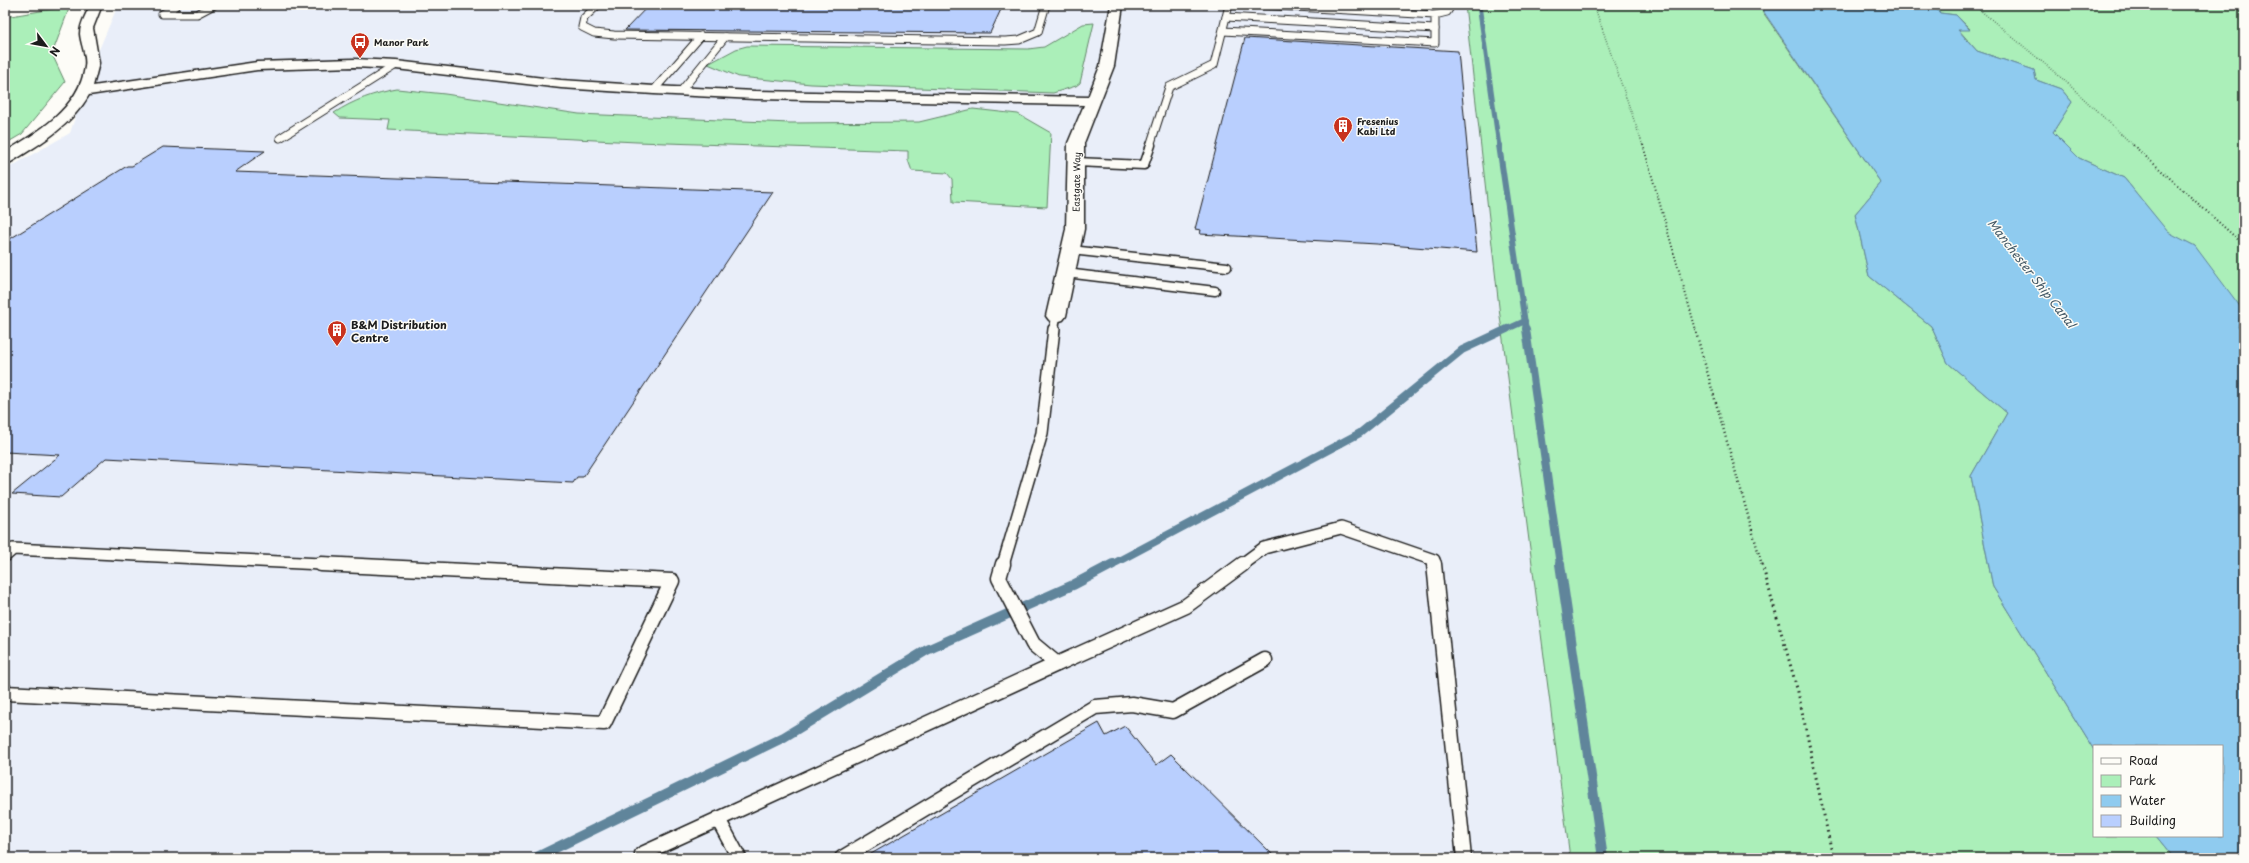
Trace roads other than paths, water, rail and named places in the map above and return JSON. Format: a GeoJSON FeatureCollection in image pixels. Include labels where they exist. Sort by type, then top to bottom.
{"type":"FeatureCollection","features":[{"type":"Feature","properties":{"kind":"street"},"geometry":{"type":"LineString","coordinates":[[5,159],[26,146],[65,116],[85,92],[92,66],[87,28],[96,5]]}},
{"type":"Feature","properties":{"kind":"street","name":"Eastgate Way"},"geometry":{"type":"LineString","coordinates":[[1056,316],[1075,229],[1076,143],[1107,66],[1117,5]]}},
{"type":"Feature","properties":{"kind":"street"},"geometry":{"type":"LineString","coordinates":[[85,92],[257,66],[310,63],[396,66],[561,84],[654,90],[1092,102]]}},
{"type":"Feature","properties":{"kind":"lane"},"geometry":{"type":"LineString","coordinates":[[177,5],[162,14],[197,14],[214,5]]}},
{"type":"Feature","properties":{"kind":"lane"},"geometry":{"type":"LineString","coordinates":[[598,5],[584,18],[582,27],[586,30],[614,35],[1013,40],[1026,38],[1038,32],[1046,5]]}},
{"type":"Feature","properties":{"kind":"lane"},"geometry":{"type":"LineString","coordinates":[[1076,162],[1144,165],[1169,86],[1214,65],[1229,5]]}},
{"type":"Feature","properties":{"kind":"lane"},"geometry":{"type":"LineString","coordinates":[[1260,5],[1435,16],[1447,12],[1447,5]]}},
{"type":"Feature","properties":{"kind":"lane"},"geometry":{"type":"LineString","coordinates":[[1223,31],[1435,43],[1435,16]]}},
{"type":"Feature","properties":{"kind":"lane"},"geometry":{"type":"LineString","coordinates":[[1226,17],[1435,29]]}},
{"type":"Feature","properties":{"kind":"lane"},"geometry":{"type":"LineString","coordinates":[[654,90],[700,36]]}},
{"type":"Feature","properties":{"kind":"lane"},"geometry":{"type":"LineString","coordinates":[[681,91],[724,37]]}},
{"type":"Feature","properties":{"kind":"lane"},"geometry":{"type":"LineString","coordinates":[[280,138],[396,66]]}},
{"type":"Feature","properties":{"kind":"lane"},"geometry":{"type":"LineString","coordinates":[[1071,250],[1227,267]]}},
{"type":"Feature","properties":{"kind":"lane"},"geometry":{"type":"LineString","coordinates":[[1066,272],[1215,291]]}},
{"type":"Feature","properties":{"kind":"lane"},"geometry":{"type":"LineString","coordinates":[[1056,316],[1042,433],[999,578],[1033,644],[1057,664]]}},
{"type":"Feature","properties":{"kind":"lane"},"geometry":{"type":"LineString","coordinates":[[642,854],[1186,606],[1264,548],[1341,528],[1434,560],[1464,858]]}},
{"type":"Feature","properties":{"kind":"lane"},"geometry":{"type":"LineString","coordinates":[[5,556],[13,549],[672,581],[604,723],[5,693]]}},
{"type":"Feature","properties":{"kind":"lane"},"geometry":{"type":"LineString","coordinates":[[842,858],[1095,707],[1132,704],[1173,711],[1265,660]]}},
{"type":"Feature","properties":{"kind":"lane"},"geometry":{"type":"LineString","coordinates":[[718,819],[739,858]]}},
{"type":"Feature","properties":{"kind":"water","name":"Manchester Ship Canal"},"geometry":{"type":"Polygon","coordinates":[[[1759,5],[1932,5],[1940,13],[1956,15],[1970,30],[1958,30],[1977,51],[2034,70],[2036,80],[2061,89],[2072,102],[2053,132],[2079,158],[2124,178],[2168,232],[2195,246],[2242,309],[2238,327],[2244,334],[2244,858],[2174,858],[2157,837],[2223,837],[2223,745],[2093,745],[2093,748],[1993,587],[1971,476],[2007,413],[1948,363],[1931,326],[1869,276],[1855,214],[1881,183],[1759,5]]]}},
{"type":"Feature","properties":{"kind":"waterway"},"geometry":{"type":"LineString","coordinates":[[1479,5],[1499,146]]}},
{"type":"Feature","properties":{"kind":"waterway"},"geometry":{"type":"LineString","coordinates":[[1499,145],[1525,321]]}},
{"type":"Feature","properties":{"kind":"waterway"},"geometry":{"type":"LineString","coordinates":[[1505,330],[1525,321]]}},
{"type":"Feature","properties":{"kind":"waterway"},"geometry":{"type":"LineString","coordinates":[[1525,321],[1526,330]]}},
{"type":"Feature","properties":{"kind":"waterway"},"geometry":{"type":"LineString","coordinates":[[1111,565],[1360,433],[1462,350],[1507,329]]}},
{"type":"Feature","properties":{"kind":"waterway"},"geometry":{"type":"LineString","coordinates":[[1526,329],[1560,565]]}},
{"type":"Feature","properties":{"kind":"waterway"},"geometry":{"type":"LineString","coordinates":[[535,858],[784,737],[927,650],[1073,585],[1113,564]]}},
{"type":"Feature","properties":{"kind":"waterway"},"geometry":{"type":"LineString","coordinates":[[1560,564],[1603,858]]}},
{"type":"Feature","properties":{"kind":"place","name":"Manor Park"},"geometry":{"type":"Point","coordinates":[360,59]}},
{"type":"Feature","properties":{"kind":"place","name":"Fresenius Kabi Ltd"},"geometry":{"type":"Point","coordinates":[1343,143]}},
{"type":"Feature","properties":{"kind":"place","name":"B&M Distribution Centre"},"geometry":{"type":"Point","coordinates":[337,347]}}]}
